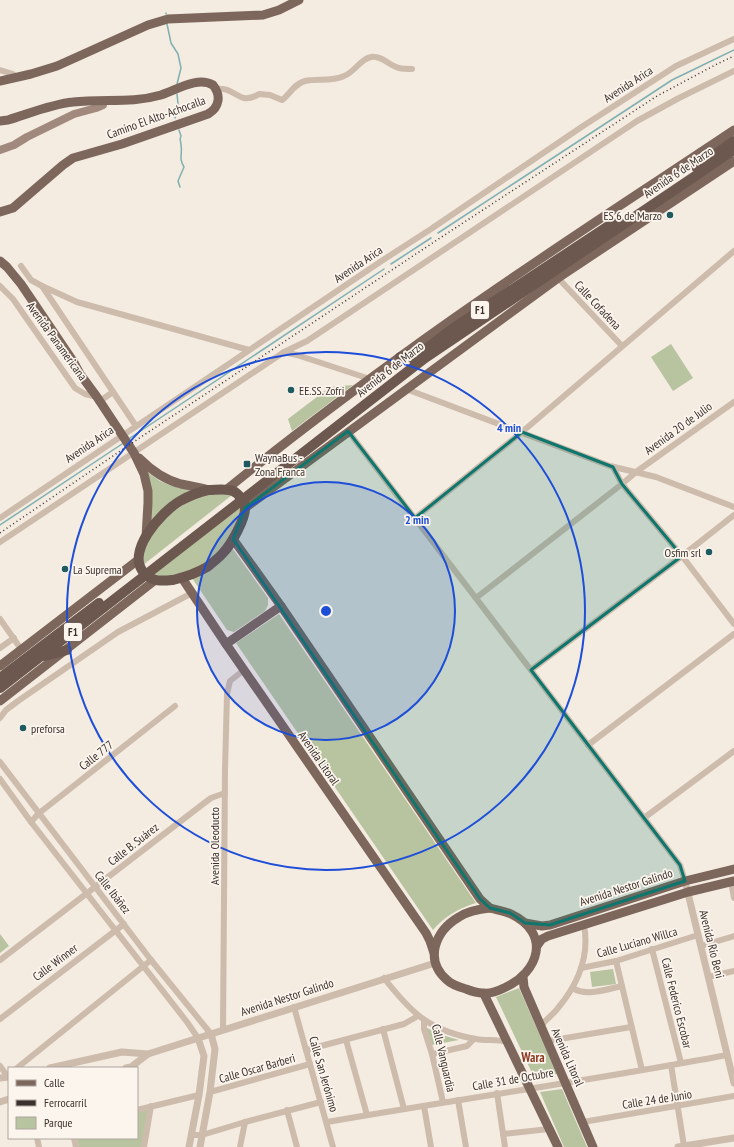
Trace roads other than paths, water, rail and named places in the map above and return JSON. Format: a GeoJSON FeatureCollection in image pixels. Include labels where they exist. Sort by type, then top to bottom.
{"type":"FeatureCollection","features":[{"type":"Feature","properties":{"kind":"highway","name":"Avenida 6 de Marzo"},"geometry":{"type":"LineString","coordinates":[[242,501],[424,350],[452,329],[734,142]]}},
{"type":"Feature","properties":{"kind":"highway","name":"Avenida 6 de Marzo"},"geometry":{"type":"LineString","coordinates":[[0,678],[242,501],[424,358],[734,150]]}},
{"type":"Feature","properties":{"kind":"highway"},"geometry":{"type":"LineString","coordinates":[[400,357],[424,350]]}},
{"type":"Feature","properties":{"kind":"highway"},"geometry":{"type":"LineString","coordinates":[[208,490],[226,490],[234,492],[242,501],[240,527],[223,554],[206,567],[182,578],[154,581],[144,573],[138,560],[140,550],[146,537],[161,516],[180,501],[208,490]]}},
{"type":"Feature","properties":{"kind":"highway","name":"Avenida 6 de Marzo"},"geometry":{"type":"LineString","coordinates":[[0,688],[144,573]]}},
{"type":"Feature","properties":{"kind":"highway"},"geometry":{"type":"LineString","coordinates":[[40,657],[67,650]]}},
{"type":"Feature","properties":{"kind":"main road"},"geometry":{"type":"LineString","coordinates":[[0,81],[57,66],[148,25],[168,19],[263,15],[279,10],[299,0]]}},
{"type":"Feature","properties":{"kind":"main road","name":"Camino El Alto-Achocalla"},"geometry":{"type":"LineString","coordinates":[[0,120],[8,120],[71,102],[89,100],[104,101],[148,99],[203,81],[213,85],[218,95],[218,101],[213,111],[208,114],[122,144],[73,158],[62,165],[13,208],[0,212]]}},
{"type":"Feature","properties":{"kind":"main road"},"geometry":{"type":"LineString","coordinates":[[0,150],[14,145],[74,114],[103,105],[104,101]]}},
{"type":"Feature","properties":{"kind":"main road","name":"Avenida 6 de Marzo"},"geometry":{"type":"LineString","coordinates":[[226,490],[336,403],[400,357],[508,281],[734,130]]}},
{"type":"Feature","properties":{"kind":"main road","name":"Avenida 6 de Marzo"},"geometry":{"type":"LineString","coordinates":[[242,501],[348,431],[558,278],[734,162]]}},
{"type":"Feature","properties":{"kind":"main road"},"geometry":{"type":"LineString","coordinates":[[0,261],[21,284],[74,362],[83,372],[92,385],[98,399],[134,453],[144,474],[148,491],[146,537]]}},
{"type":"Feature","properties":{"kind":"main road"},"geometry":{"type":"LineString","coordinates":[[134,453],[147,466],[162,476],[179,484],[208,490]]}},
{"type":"Feature","properties":{"kind":"main road"},"geometry":{"type":"LineString","coordinates":[[233,539],[281,606],[480,899],[490,908]]}},
{"type":"Feature","properties":{"kind":"main road"},"geometry":{"type":"LineString","coordinates":[[0,666],[138,560]]}},
{"type":"Feature","properties":{"kind":"main road","name":"Avenida Litoral"},"geometry":{"type":"LineString","coordinates":[[182,578],[426,933],[434,952]]}},
{"type":"Feature","properties":{"kind":"main road"},"geometry":{"type":"LineString","coordinates":[[0,701],[154,581]]}},
{"type":"Feature","properties":{"kind":"main road"},"geometry":{"type":"LineString","coordinates":[[226,644],[281,606]]}},
{"type":"Feature","properties":{"kind":"main road","name":"Avenida Nestor Galindo"},"geometry":{"type":"LineString","coordinates":[[525,923],[542,926],[550,924],[685,881],[734,869]]}},
{"type":"Feature","properties":{"kind":"main road","name":"Avenida Nestor Galindo"},"geometry":{"type":"LineString","coordinates":[[537,946],[542,939],[548,936],[688,892],[732,882]]}},
{"type":"Feature","properties":{"kind":"main road"},"geometry":{"type":"LineString","coordinates":[[490,908],[510,913],[525,923],[536,938],[536,953],[532,965],[523,977],[513,984],[498,991],[484,994],[459,987],[449,982],[439,972],[435,962],[434,952],[437,940],[458,917],[477,909],[490,908]]}},
{"type":"Feature","properties":{"kind":"main road","name":"Avenida Litoral"},"geometry":{"type":"LineString","coordinates":[[523,977],[524,986],[593,1147]]}},
{"type":"Feature","properties":{"kind":"main road"},"geometry":{"type":"LineString","coordinates":[[484,994],[558,1147]]}},
{"type":"Feature","properties":{"kind":"street","name":"Avenida Arica"},"geometry":{"type":"LineString","coordinates":[[0,518],[383,260],[432,229],[583,126],[676,66],[734,39]]}},
{"type":"Feature","properties":{"kind":"street"},"geometry":{"type":"LineString","coordinates":[[216,89],[224,88],[244,99],[252,99],[259,94],[270,95],[282,100],[297,84],[306,81],[327,80],[345,76],[354,70],[364,60],[373,56],[382,59],[400,69],[412,68]]}},
{"type":"Feature","properties":{"kind":"street"},"geometry":{"type":"LineString","coordinates":[[0,70],[13,74],[16,78]]}},
{"type":"Feature","properties":{"kind":"street"},"geometry":{"type":"LineString","coordinates":[[0,542],[284,352],[307,341],[638,121],[679,98],[734,71]]}},
{"type":"Feature","properties":{"kind":"street"},"geometry":{"type":"LineString","coordinates":[[415,518],[522,432],[734,251]]}},
{"type":"Feature","properties":{"kind":"street"},"geometry":{"type":"LineString","coordinates":[[21,266],[31,280],[78,302],[249,350]]}},
{"type":"Feature","properties":{"kind":"street","name":"Calle Cofadena"},"geometry":{"type":"LineString","coordinates":[[558,278],[622,346]]}},
{"type":"Feature","properties":{"kind":"street"},"geometry":{"type":"LineString","coordinates":[[42,286],[136,426]]}},
{"type":"Feature","properties":{"kind":"street","name":"Avenida Panamericana"},"geometry":{"type":"LineString","coordinates":[[1,289],[13,299],[75,388],[98,399]]}},
{"type":"Feature","properties":{"kind":"street"},"geometry":{"type":"LineString","coordinates":[[284,352],[370,379]]}},
{"type":"Feature","properties":{"kind":"street"},"geometry":{"type":"LineString","coordinates":[[406,389],[613,466],[656,477],[734,507]]}},
{"type":"Feature","properties":{"kind":"street"},"geometry":{"type":"LineString","coordinates":[[98,399],[114,392]]}},
{"type":"Feature","properties":{"kind":"street","name":"Avenida 20 de Julio"},"geometry":{"type":"LineString","coordinates":[[476,598],[636,472],[734,402]]}},
{"type":"Feature","properties":{"kind":"street"},"geometry":{"type":"LineString","coordinates":[[348,431],[680,865],[685,881]]}},
{"type":"Feature","properties":{"kind":"street"},"geometry":{"type":"LineString","coordinates":[[613,466],[622,484],[682,556],[734,624]]}},
{"type":"Feature","properties":{"kind":"street"},"geometry":{"type":"LineString","coordinates":[[531,670],[734,515]]}},
{"type":"Feature","properties":{"kind":"street"},"geometry":{"type":"LineString","coordinates":[[0,718],[6,710],[18,701],[118,632],[192,593]]}},
{"type":"Feature","properties":{"kind":"street"},"geometry":{"type":"LineString","coordinates":[[0,619],[21,649]]}},
{"type":"Feature","properties":{"kind":"street"},"geometry":{"type":"LineString","coordinates":[[588,745],[734,634]]}},
{"type":"Feature","properties":{"kind":"street"},"geometry":{"type":"LineString","coordinates":[[0,648],[14,638]]}},
{"type":"Feature","properties":{"kind":"street","name":"Avenida Oleoducto"},"geometry":{"type":"LineString","coordinates":[[223,1030],[225,793],[228,687],[232,677],[244,670]]}},
{"type":"Feature","properties":{"kind":"street","name":"Calle 777"},"geometry":{"type":"LineString","coordinates":[[31,822],[38,814],[175,706]]}},
{"type":"Feature","properties":{"kind":"street"},"geometry":{"type":"LineString","coordinates":[[644,818],[734,751]]}},
{"type":"Feature","properties":{"kind":"street","name":"Calle Ibáñez"},"geometry":{"type":"LineString","coordinates":[[0,762],[38,814],[210,1034]]}},
{"type":"Feature","properties":{"kind":"street","name":"Calle Ibáñez"},"geometry":{"type":"LineString","coordinates":[[0,779],[31,822],[143,967],[188,1022],[198,1038]]}},
{"type":"Feature","properties":{"kind":"street","name":"Calle B. Suárez"},"geometry":{"type":"LineString","coordinates":[[0,960],[211,798],[225,793]]}},
{"type":"Feature","properties":{"kind":"street","name":"Avenida Río Beni"},"geometry":{"type":"LineString","coordinates":[[685,881],[734,1083]]}},
{"type":"Feature","properties":{"kind":"street"},"geometry":{"type":"LineString","coordinates":[[732,882],[734,898]]}},
{"type":"Feature","properties":{"kind":"street","name":"Calle Winner"},"geometry":{"type":"LineString","coordinates":[[0,1019],[124,924]]}},
{"type":"Feature","properties":{"kind":"street"},"geometry":{"type":"LineString","coordinates":[[541,1026],[545,1020],[556,1011],[574,988],[586,948],[584,925]]}},
{"type":"Feature","properties":{"kind":"street","name":"Calle Luciano Willca"},"geometry":{"type":"LineString","coordinates":[[581,968],[616,961],[698,935]]}},
{"type":"Feature","properties":{"kind":"street"},"geometry":{"type":"LineString","coordinates":[[701,946],[734,936]]}},
{"type":"Feature","properties":{"kind":"street","name":"Calle Federico Escobar"},"geometry":{"type":"LineString","coordinates":[[652,949],[681,1063]]}},
{"type":"Feature","properties":{"kind":"street"},"geometry":{"type":"LineString","coordinates":[[18,1067],[152,960]]}},
{"type":"Feature","properties":{"kind":"street"},"geometry":{"type":"LineString","coordinates":[[616,961],[642,1070]]}},
{"type":"Feature","properties":{"kind":"street","name":"Avenida Nestor Galindo"},"geometry":{"type":"LineString","coordinates":[[131,1067],[148,1054],[435,962]]}},
{"type":"Feature","properties":{"kind":"street"},"geometry":{"type":"LineString","coordinates":[[708,976],[734,971]]}},
{"type":"Feature","properties":{"kind":"street"},"geometry":{"type":"LineString","coordinates":[[384,978],[405,1004],[431,1025],[452,1034],[474,1039],[507,1042]]}},
{"type":"Feature","properties":{"kind":"street"},"geometry":{"type":"LineString","coordinates":[[574,988],[578,991],[586,992],[622,986]]}},
{"type":"Feature","properties":{"kind":"street","name":"Calle San Jerónimo"},"geometry":{"type":"LineString","coordinates":[[294,1007],[333,1147]]}},
{"type":"Feature","properties":{"kind":"street","name":"Calle Oscar Barberi"},"geometry":{"type":"LineString","coordinates":[[306,1050],[404,1024],[418,1016]]}},
{"type":"Feature","properties":{"kind":"street","name":"Calle Vanguardia"},"geometry":{"type":"LineString","coordinates":[[424,1020],[424,1029],[432,1054],[443,1102]]}},
{"type":"Feature","properties":{"kind":"street"},"geometry":{"type":"LineString","coordinates":[[548,1041],[631,1027]]}},
{"type":"Feature","properties":{"kind":"street"},"geometry":{"type":"LineString","coordinates":[[383,1029],[404,1109]]}},
{"type":"Feature","properties":{"kind":"street"},"geometry":{"type":"LineString","coordinates":[[200,1147],[210,1092],[215,1049],[210,1034]]}},
{"type":"Feature","properties":{"kind":"street"},"geometry":{"type":"LineString","coordinates":[[189,1147],[199,1095],[204,1056],[198,1038]]}},
{"type":"Feature","properties":{"kind":"street"},"geometry":{"type":"LineString","coordinates":[[432,1054],[467,1046],[474,1039]]}},
{"type":"Feature","properties":{"kind":"street"},"geometry":{"type":"LineString","coordinates":[[346,1040],[367,1115]]}},
{"type":"Feature","properties":{"kind":"street","name":"Avenida Nestor Galindo"},"geometry":{"type":"LineString","coordinates":[[54,1067],[122,1052],[148,1054]]}},
{"type":"Feature","properties":{"kind":"street","name":"Calle 31 de Octubre"},"geometry":{"type":"LineString","coordinates":[[327,1122],[672,1065],[727,1054]]}},
{"type":"Feature","properties":{"kind":"street","name":"Calle Oscar Barberi"},"geometry":{"type":"LineString","coordinates":[[210,1092],[310,1064]]}},
{"type":"Feature","properties":{"kind":"street"},"geometry":{"type":"LineString","coordinates":[[672,1065],[681,1147],[734,1138]]}},
{"type":"Feature","properties":{"kind":"street"},"geometry":{"type":"LineString","coordinates":[[0,1066],[8,1076]]}},
{"type":"Feature","properties":{"kind":"street"},"geometry":{"type":"LineString","coordinates":[[497,1093],[505,1147]]}},
{"type":"Feature","properties":{"kind":"street"},"geometry":{"type":"LineString","coordinates":[[138,1110],[199,1095]]}},
{"type":"Feature","properties":{"kind":"street","name":"Calle 24 de Junio"},"geometry":{"type":"LineString","coordinates":[[583,1122],[734,1096]]}},
{"type":"Feature","properties":{"kind":"street","name":"Calle Vanguardia"},"geometry":{"type":"LineString","coordinates":[[458,1100],[466,1147]]}},
{"type":"Feature","properties":{"kind":"street"},"geometry":{"type":"LineString","coordinates":[[191,1135],[202,1135],[287,1110],[321,1102]]}},
{"type":"Feature","properties":{"kind":"street"},"geometry":{"type":"LineString","coordinates":[[144,1147],[151,1106]]}},
{"type":"Feature","properties":{"kind":"street"},"geometry":{"type":"LineString","coordinates":[[424,1106],[430,1147]]}},
{"type":"Feature","properties":{"kind":"street"},"geometry":{"type":"LineString","coordinates":[[287,1110],[297,1147]]}},
{"type":"Feature","properties":{"kind":"street"},"geometry":{"type":"LineString","coordinates":[[240,1147],[245,1122]]}},
{"type":"Feature","properties":{"kind":"street"},"geometry":{"type":"LineString","coordinates":[[503,1134],[549,1129]]}},
{"type":"Feature","properties":{"kind":"waterway"},"geometry":{"type":"LineString","coordinates":[[167,24],[171,43],[178,54],[181,68],[177,84]]}},
{"type":"Feature","properties":{"kind":"waterway"},"geometry":{"type":"LineString","coordinates":[[438,233],[672,80],[734,50]]}},
{"type":"Feature","properties":{"kind":"waterway"},"geometry":{"type":"LineString","coordinates":[[175,118],[178,104],[177,94]]}},
{"type":"Feature","properties":{"kind":"waterway"},"geometry":{"type":"LineString","coordinates":[[179,130],[181,136],[181,158],[184,167],[178,181],[180,187]]}},
{"type":"Feature","properties":{"kind":"waterway"},"geometry":{"type":"LineString","coordinates":[[391,264],[431,238]]}},
{"type":"Feature","properties":{"kind":"waterway"},"geometry":{"type":"LineString","coordinates":[[130,438],[384,269]]}},
{"type":"Feature","properties":{"kind":"waterway"},"geometry":{"type":"LineString","coordinates":[[0,525],[122,444]]}},
{"type":"Feature","properties":{"kind":"railway"},"geometry":{"type":"LineString","coordinates":[[0,533],[129,445],[437,240],[657,96],[734,56]]}},
{"type":"Feature","properties":{"kind":"place","name":"ES 6 de Marzo"},"geometry":{"type":"Point","coordinates":[670,215]}},
{"type":"Feature","properties":{"kind":"place","name":"EE.SS. Zofri"},"geometry":{"type":"Point","coordinates":[291,390]}},
{"type":"Feature","properties":{"kind":"place","name":"WaynaBus - Zona Franca"},"geometry":{"type":"Point","coordinates":[247,464]}},
{"type":"Feature","properties":{"kind":"place","name":"Osfim srl"},"geometry":{"type":"Point","coordinates":[709,552]}},
{"type":"Feature","properties":{"kind":"place","name":"La Suprema"},"geometry":{"type":"Point","coordinates":[65,569]}},
{"type":"Feature","properties":{"kind":"place","name":"preforsa"},"geometry":{"type":"Point","coordinates":[23,728]}},
{"type":"Feature","properties":{"kind":"district","name":"Wara"},"geometry":{"type":"Point","coordinates":[533,1057]}}]}
